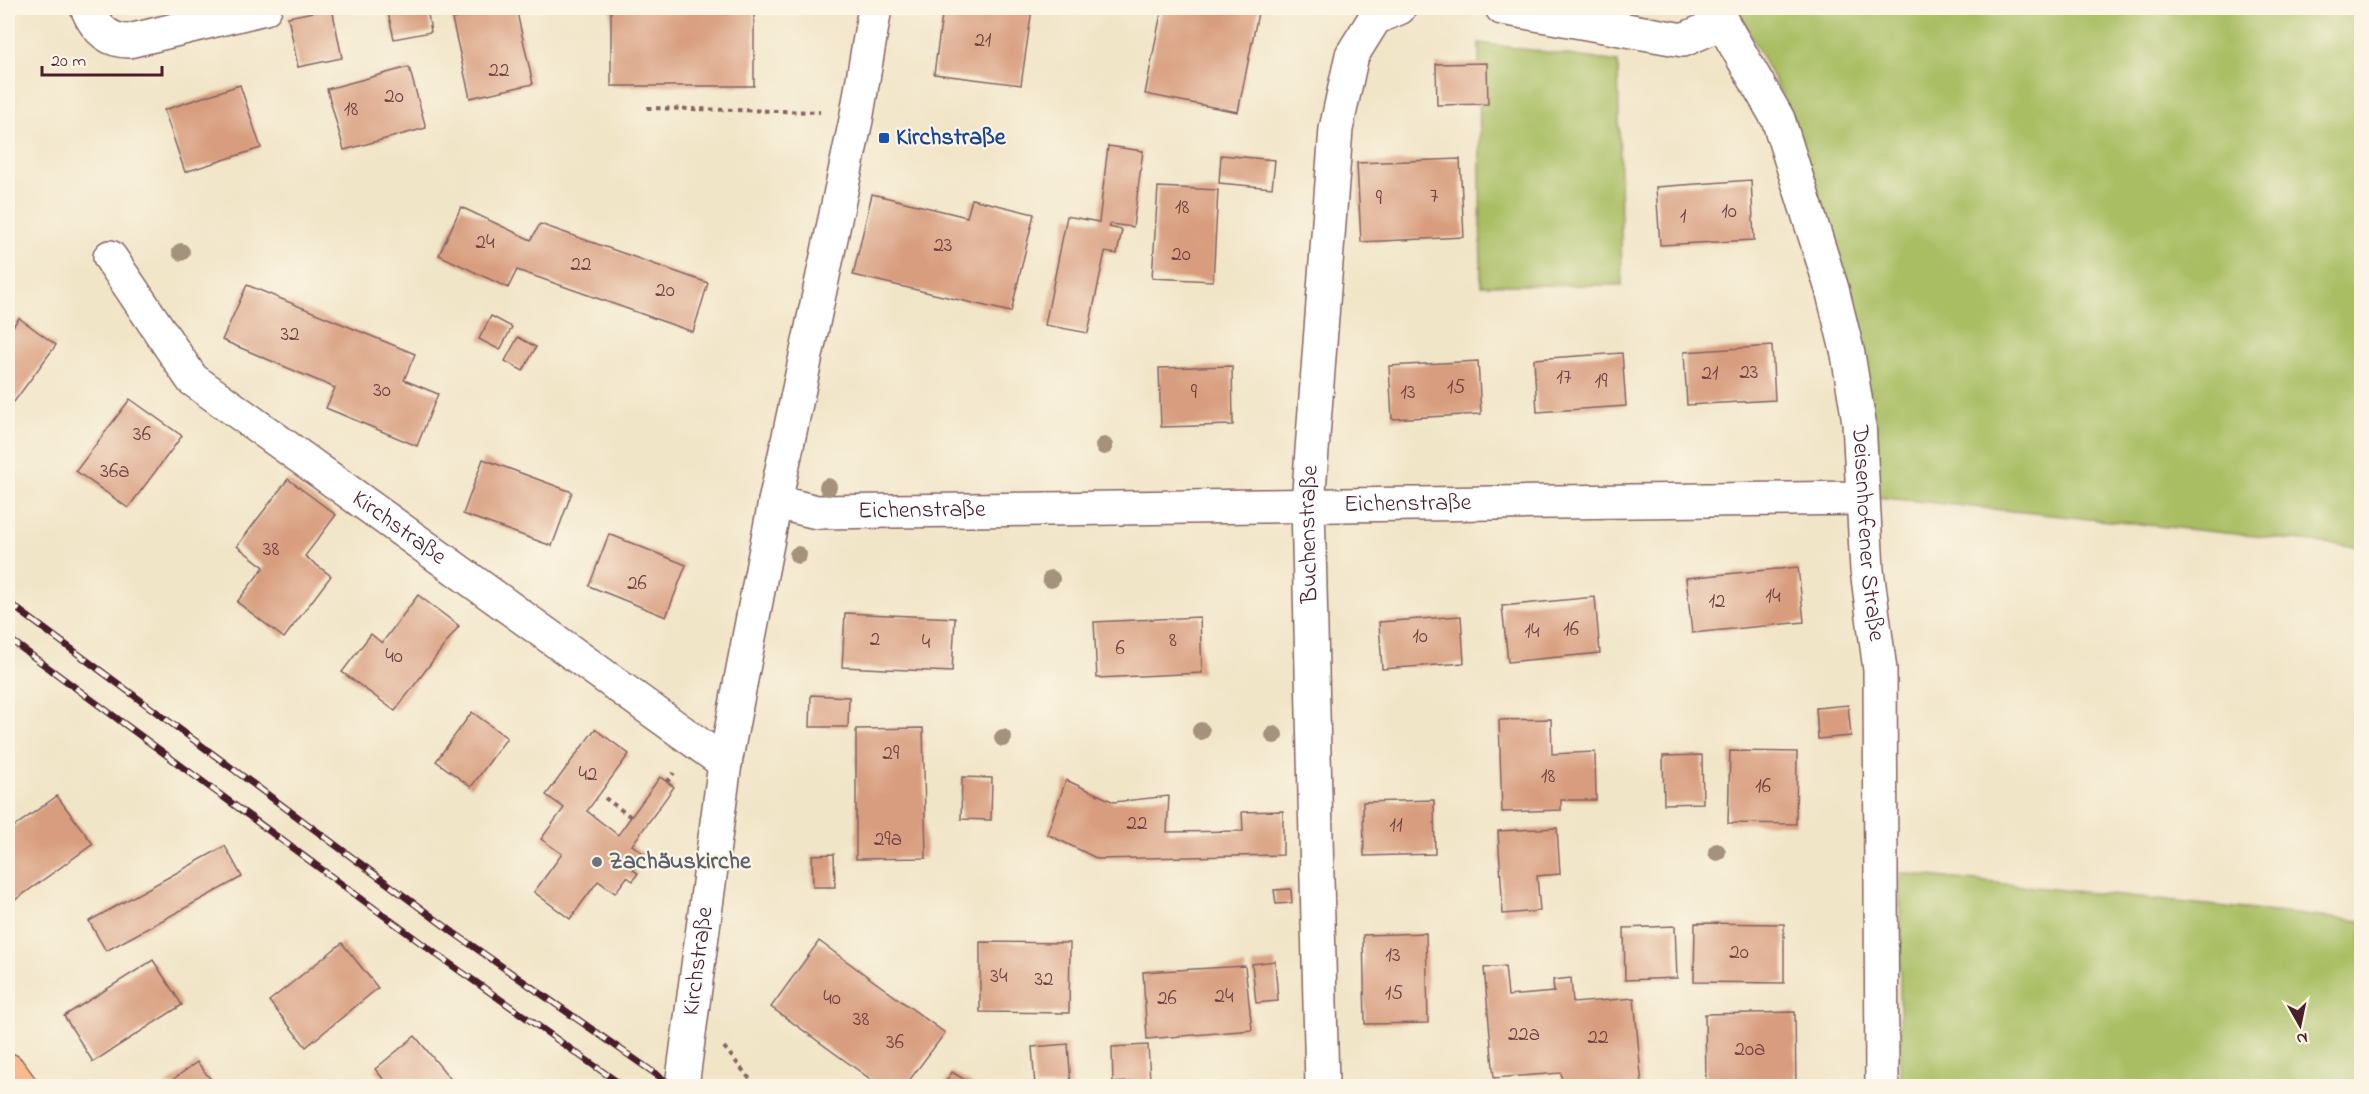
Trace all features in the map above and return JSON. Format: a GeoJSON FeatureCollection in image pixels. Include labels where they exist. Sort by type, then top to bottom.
{"type":"FeatureCollection","features":[{"type":"Feature","properties":{"kind":"main road"},"geometry":{"type":"LineString","coordinates":[[8,1070],[20,1086]]}},
{"type":"Feature","properties":{"kind":"street"},"geometry":{"type":"LineString","coordinates":[[87,8],[98,27],[108,37],[118,41],[129,41],[264,8]]}},
{"type":"Feature","properties":{"kind":"street","name":"Kirchstraße"},"geometry":{"type":"LineString","coordinates":[[682,1086],[725,763],[775,502],[856,120],[874,8]]}},
{"type":"Feature","properties":{"kind":"street","name":"Buchenstraße"},"geometry":{"type":"LineString","coordinates":[[1322,1086],[1308,504],[1336,129],[1352,55],[1375,18],[1399,8]]}},
{"type":"Feature","properties":{"kind":"street"},"geometry":{"type":"LineString","coordinates":[[1502,8],[1683,40],[1718,15]]}},
{"type":"Feature","properties":{"kind":"street","name":"Deisenhofener Straße"},"geometry":{"type":"LineString","coordinates":[[1718,15],[1778,119],[1832,289],[1848,354],[1859,422],[1867,570],[1880,670],[1882,1086]]}},
{"type":"Feature","properties":{"kind":"street","name":"Kirchstraße"},"geometry":{"type":"LineString","coordinates":[[110,257],[192,379],[725,763]]}},
{"type":"Feature","properties":{"kind":"street","name":"Eichenstraße"},"geometry":{"type":"LineString","coordinates":[[775,502],[817,512],[1862,498]]}},
{"type":"Feature","properties":{"kind":"path"},"geometry":{"type":"LineString","coordinates":[[646,108],[825,112],[856,120]]}},
{"type":"Feature","properties":{"kind":"path"},"geometry":{"type":"LineString","coordinates":[[605,798],[631,817]]}},
{"type":"Feature","properties":{"kind":"path"},"geometry":{"type":"LineString","coordinates":[[694,1009],[754,1084],[788,1083],[793,1086]]}},
{"type":"Feature","properties":{"kind":"green space"},"geometry":{"type":"Polygon","coordinates":[[[1737,8],[2361,8],[2361,547],[1877,497],[1792,115],[1737,8]]]}},
{"type":"Feature","properties":{"kind":"green space"},"geometry":{"type":"Polygon","coordinates":[[[1479,43],[1618,62],[1622,285],[1481,285],[1479,43]]]}},
{"type":"Feature","properties":{"kind":"green space"},"geometry":{"type":"Polygon","coordinates":[[[1900,873],[2361,921],[2361,1086],[1900,1086],[1900,873]]]}},
{"type":"Feature","properties":{"kind":"building"},"geometry":{"type":"Polygon","coordinates":[[[332,8],[342,58],[298,67],[288,17],[332,8]]]}},
{"type":"Feature","properties":{"kind":"building"},"geometry":{"type":"Polygon","coordinates":[[[387,8],[427,8],[431,32],[394,39],[387,8]]]}},
{"type":"Feature","properties":{"kind":"building"},"geometry":{"type":"Polygon","coordinates":[[[502,8],[516,8],[533,84],[470,98],[452,19],[502,8]]]}},
{"type":"Feature","properties":{"kind":"building"},"geometry":{"type":"Polygon","coordinates":[[[611,8],[754,9],[754,86],[611,86],[611,8]]]}},
{"type":"Feature","properties":{"kind":"building"},"geometry":{"type":"Polygon","coordinates":[[[943,8],[1032,9],[1021,85],[934,74],[943,8]]]}},
{"type":"Feature","properties":{"kind":"building"},"geometry":{"type":"Polygon","coordinates":[[[1162,8],[1259,8],[1238,112],[1145,94],[1162,8]]]}},
{"type":"Feature","properties":{"kind":"building"},"geometry":{"type":"Polygon","coordinates":[[[1487,63],[1488,104],[1437,105],[1436,64],[1487,63]]]}},
{"type":"Feature","properties":{"kind":"building"},"geometry":{"type":"Polygon","coordinates":[[[409,67],[426,128],[344,150],[327,89],[409,67]]]}},
{"type":"Feature","properties":{"kind":"building"},"geometry":{"type":"Polygon","coordinates":[[[240,85],[261,148],[185,172],[164,110],[240,85]]]}},
{"type":"Feature","properties":{"kind":"building"},"geometry":{"type":"Polygon","coordinates":[[[1108,146],[1143,151],[1133,227],[1110,224],[1109,227],[1122,230],[1117,254],[1105,252],[1088,333],[1045,325],[1067,216],[1099,222],[1108,146]]]}},
{"type":"Feature","properties":{"kind":"building"},"geometry":{"type":"Polygon","coordinates":[[[1221,155],[1275,160],[1272,188],[1219,183],[1221,155]]]}},
{"type":"Feature","properties":{"kind":"building"},"geometry":{"type":"Polygon","coordinates":[[[1460,159],[1464,237],[1361,242],[1357,163],[1460,159]]]}},
{"type":"Feature","properties":{"kind":"building"},"geometry":{"type":"Polygon","coordinates":[[[1751,180],[1754,240],[1660,245],[1656,187],[1751,180]]]}},
{"type":"Feature","properties":{"kind":"building"},"geometry":{"type":"Polygon","coordinates":[[[1158,187],[1218,190],[1213,281],[1152,278],[1158,187]]]}},
{"type":"Feature","properties":{"kind":"building"},"geometry":{"type":"Polygon","coordinates":[[[872,194],[967,217],[972,199],[1034,214],[1011,312],[853,275],[872,194]]]}},
{"type":"Feature","properties":{"kind":"building"},"geometry":{"type":"Polygon","coordinates":[[[461,207],[531,240],[540,224],[708,283],[693,332],[517,270],[508,288],[439,255],[461,207]]]}},
{"type":"Feature","properties":{"kind":"building"},"geometry":{"type":"Polygon","coordinates":[[[247,285],[415,354],[404,380],[438,394],[417,446],[326,408],[335,388],[222,340],[247,285]]]}},
{"type":"Feature","properties":{"kind":"building"},"geometry":{"type":"Polygon","coordinates":[[[491,316],[512,327],[500,350],[479,339],[491,316]]]}},
{"type":"Feature","properties":{"kind":"building"},"geometry":{"type":"Polygon","coordinates":[[[19,318],[56,345],[14,402],[8,397],[8,333],[19,318]]]}},
{"type":"Feature","properties":{"kind":"building"},"geometry":{"type":"Polygon","coordinates":[[[518,337],[536,347],[523,371],[505,361],[518,337]]]}},
{"type":"Feature","properties":{"kind":"building"},"geometry":{"type":"Polygon","coordinates":[[[1772,346],[1775,400],[1687,405],[1684,352],[1772,346]]]}},
{"type":"Feature","properties":{"kind":"building"},"geometry":{"type":"Polygon","coordinates":[[[1622,353],[1626,406],[1537,412],[1534,359],[1622,353]]]}},
{"type":"Feature","properties":{"kind":"building"},"geometry":{"type":"Polygon","coordinates":[[[1478,361],[1481,414],[1392,419],[1389,366],[1478,361]]]}},
{"type":"Feature","properties":{"kind":"building"},"geometry":{"type":"Polygon","coordinates":[[[1232,366],[1233,425],[1161,427],[1159,368],[1232,366]]]}},
{"type":"Feature","properties":{"kind":"building"},"geometry":{"type":"Polygon","coordinates":[[[130,399],[182,436],[128,508],[76,471],[130,399]]]}},
{"type":"Feature","properties":{"kind":"building"},"geometry":{"type":"Polygon","coordinates":[[[483,459],[572,492],[552,546],[463,514],[483,459]]]}},
{"type":"Feature","properties":{"kind":"building"},"geometry":{"type":"Polygon","coordinates":[[[288,479],[336,515],[305,556],[331,576],[284,638],[237,602],[264,567],[237,546],[288,479]]]}},
{"type":"Feature","properties":{"kind":"building"},"geometry":{"type":"Polygon","coordinates":[[[609,534],[686,565],[666,617],[589,586],[609,534]]]}},
{"type":"Feature","properties":{"kind":"building"},"geometry":{"type":"Polygon","coordinates":[[[1798,567],[1804,622],[1692,633],[1686,578],[1798,567]]]}},
{"type":"Feature","properties":{"kind":"building"},"geometry":{"type":"Polygon","coordinates":[[[418,595],[459,626],[395,711],[342,672],[371,634],[382,643],[418,595]]]}},
{"type":"Feature","properties":{"kind":"building"},"geometry":{"type":"Polygon","coordinates":[[[1595,597],[1600,653],[1508,662],[1502,606],[1595,597]]]}},
{"type":"Feature","properties":{"kind":"building"},"geometry":{"type":"Polygon","coordinates":[[[845,613],[955,618],[952,672],[842,667],[845,613]]]}},
{"type":"Feature","properties":{"kind":"building"},"geometry":{"type":"Polygon","coordinates":[[[1461,616],[1464,663],[1382,669],[1379,622],[1461,616]]]}},
{"type":"Feature","properties":{"kind":"building"},"geometry":{"type":"Polygon","coordinates":[[[1200,617],[1202,673],[1097,678],[1094,622],[1200,617]]]}},
{"type":"Feature","properties":{"kind":"building"},"geometry":{"type":"Polygon","coordinates":[[[811,695],[849,697],[848,727],[810,727],[811,695]]]}},
{"type":"Feature","properties":{"kind":"building"},"geometry":{"type":"Polygon","coordinates":[[[1848,705],[1851,736],[1818,739],[1816,708],[1848,705]]]}},
{"type":"Feature","properties":{"kind":"building"},"geometry":{"type":"Polygon","coordinates":[[[472,712],[507,738],[471,787],[436,761],[472,712]]]}},
{"type":"Feature","properties":{"kind":"building"},"geometry":{"type":"Polygon","coordinates":[[[1551,719],[1552,754],[1595,752],[1596,800],[1561,800],[1561,810],[1502,812],[1499,720],[1551,719]]]}},
{"type":"Feature","properties":{"kind":"building"},"geometry":{"type":"Polygon","coordinates":[[[923,728],[926,858],[856,859],[856,729],[923,728]]]}},
{"type":"Feature","properties":{"kind":"building"},"geometry":{"type":"Polygon","coordinates":[[[595,729],[629,754],[587,811],[618,835],[660,777],[674,787],[632,845],[644,854],[633,870],[638,873],[633,881],[627,877],[615,893],[598,881],[570,919],[534,892],[562,854],[541,839],[564,808],[546,795],[595,729]]]}},
{"type":"Feature","properties":{"kind":"building"},"geometry":{"type":"Polygon","coordinates":[[[1730,751],[1797,752],[1796,824],[1728,823],[1730,751]]]}},
{"type":"Feature","properties":{"kind":"building"},"geometry":{"type":"Polygon","coordinates":[[[1702,755],[1703,803],[1664,804],[1663,756],[1702,755]]]}},
{"type":"Feature","properties":{"kind":"building"},"geometry":{"type":"Polygon","coordinates":[[[962,777],[992,778],[991,820],[961,819],[962,777]]]}},
{"type":"Feature","properties":{"kind":"building"},"geometry":{"type":"Polygon","coordinates":[[[1066,780],[1114,802],[1169,796],[1167,832],[1243,831],[1242,812],[1283,811],[1283,855],[1098,859],[1047,834],[1066,780]]]}},
{"type":"Feature","properties":{"kind":"building"},"geometry":{"type":"Polygon","coordinates":[[[57,796],[93,844],[8,905],[8,831],[57,796]]]}},
{"type":"Feature","properties":{"kind":"building"},"geometry":{"type":"Polygon","coordinates":[[[1434,800],[1435,854],[1364,856],[1363,802],[1434,800]]]}},
{"type":"Feature","properties":{"kind":"building"},"geometry":{"type":"Polygon","coordinates":[[[1557,828],[1560,874],[1537,876],[1540,911],[1503,914],[1498,831],[1557,828]]]}},
{"type":"Feature","properties":{"kind":"building"},"geometry":{"type":"Polygon","coordinates":[[[225,846],[242,877],[106,951],[89,921],[225,846]]]}},
{"type":"Feature","properties":{"kind":"building"},"geometry":{"type":"Polygon","coordinates":[[[834,854],[835,887],[813,887],[812,855],[834,854]]]}},
{"type":"Feature","properties":{"kind":"building"},"geometry":{"type":"Polygon","coordinates":[[[1291,889],[1292,903],[1276,904],[1274,890],[1291,889]]]}},
{"type":"Feature","properties":{"kind":"building"},"geometry":{"type":"Polygon","coordinates":[[[1695,923],[1784,924],[1784,983],[1694,982],[1695,923]]]}},
{"type":"Feature","properties":{"kind":"building"},"geometry":{"type":"Polygon","coordinates":[[[1675,926],[1677,978],[1625,980],[1624,928],[1675,926]]]}},
{"type":"Feature","properties":{"kind":"building"},"geometry":{"type":"Polygon","coordinates":[[[1426,933],[1428,1023],[1365,1024],[1363,935],[1426,933]]]}},
{"type":"Feature","properties":{"kind":"building"},"geometry":{"type":"Polygon","coordinates":[[[819,941],[945,1033],[905,1086],[880,1086],[771,1007],[819,941]]]}},
{"type":"Feature","properties":{"kind":"building"},"geometry":{"type":"Polygon","coordinates":[[[980,942],[1070,943],[1069,1013],[980,1012],[980,942]]]}},
{"type":"Feature","properties":{"kind":"building"},"geometry":{"type":"Polygon","coordinates":[[[342,943],[378,988],[306,1047],[269,1001],[342,943]]]}},
{"type":"Feature","properties":{"kind":"building"},"geometry":{"type":"Polygon","coordinates":[[[153,960],[182,1005],[93,1062],[64,1016],[153,960]]]}},
{"type":"Feature","properties":{"kind":"building"},"geometry":{"type":"Polygon","coordinates":[[[1275,961],[1278,1001],[1256,1003],[1252,964],[1275,961]]]}},
{"type":"Feature","properties":{"kind":"building"},"geometry":{"type":"Polygon","coordinates":[[[1245,966],[1252,1030],[1147,1039],[1143,972],[1245,966]]]}},
{"type":"Feature","properties":{"kind":"building"},"geometry":{"type":"Polygon","coordinates":[[[1505,966],[1508,996],[1554,992],[1553,980],[1571,978],[1573,1003],[1634,998],[1642,1086],[1562,1086],[1561,1073],[1494,1078],[1484,968],[1505,966]]]}},
{"type":"Feature","properties":{"kind":"building"},"geometry":{"type":"Polygon","coordinates":[[[1795,1012],[1796,1086],[1706,1086],[1705,1014],[1795,1012]]]}},
{"type":"Feature","properties":{"kind":"building"},"geometry":{"type":"Polygon","coordinates":[[[415,1036],[454,1083],[450,1086],[389,1086],[375,1069],[415,1036]]]}},
{"type":"Feature","properties":{"kind":"building"},"geometry":{"type":"Polygon","coordinates":[[[1068,1044],[1071,1086],[1035,1086],[1032,1047],[1068,1044]]]}},
{"type":"Feature","properties":{"kind":"building"},"geometry":{"type":"Polygon","coordinates":[[[1148,1045],[1150,1081],[1113,1083],[1112,1047],[1148,1045]]]}},
{"type":"Feature","properties":{"kind":"building"},"geometry":{"type":"Polygon","coordinates":[[[197,1062],[216,1086],[164,1086],[197,1062]]]}},
{"type":"Feature","properties":{"kind":"building"},"geometry":{"type":"Polygon","coordinates":[[[952,1072],[975,1086],[943,1086],[952,1072]]]}},
{"type":"Feature","properties":{"kind":"railway"},"geometry":{"type":"LineString","coordinates":[[8,602],[454,933],[673,1086]]}},
{"type":"Feature","properties":{"kind":"railway"},"geometry":{"type":"LineString","coordinates":[[8,638],[436,954],[623,1086]]}},
{"type":"Feature","properties":{"kind":"place","name":"Kirchstraße"},"geometry":{"type":"Point","coordinates":[884,138]}},
{"type":"Feature","properties":{"kind":"place","name":"Zachäuskirche"},"geometry":{"type":"Point","coordinates":[597,862]}}]}
